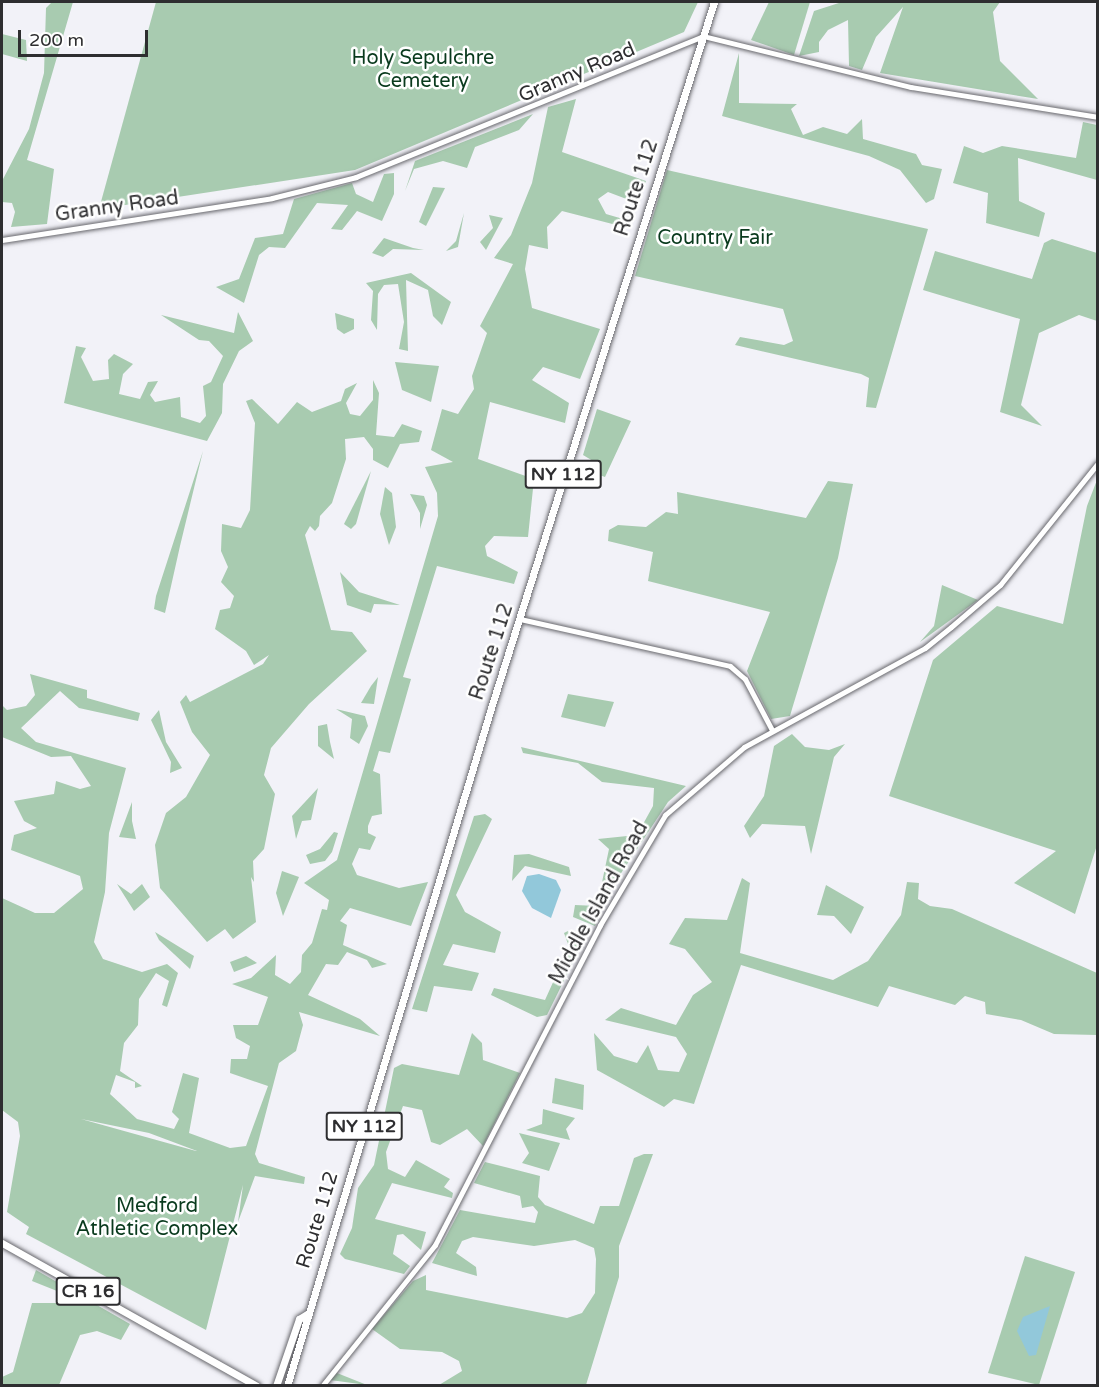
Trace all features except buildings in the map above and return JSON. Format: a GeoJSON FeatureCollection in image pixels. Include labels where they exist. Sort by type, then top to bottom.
{"type":"FeatureCollection","features":[{"type":"Feature","properties":{"kind":"main road","name":"Route 112"},"geometry":{"type":"LineString","coordinates":[[287,1386],[520,619],[714,2]]}},
{"type":"Feature","properties":{"kind":"main road","name":"CR 16"},"geometry":{"type":"LineString","coordinates":[[2,1243],[257,1386]]}},
{"type":"Feature","properties":{"kind":"main road","name":"Route 112"},"geometry":{"type":"LineString","coordinates":[[276,1386],[299,1319],[307,1314]]}},
{"type":"Feature","properties":{"kind":"street"},"geometry":{"type":"LineString","coordinates":[[703,36],[911,87],[1098,117]]}},
{"type":"Feature","properties":{"kind":"street","name":"Granny Road"},"geometry":{"type":"LineString","coordinates":[[2,240],[272,198],[356,177],[703,36]]}},
{"type":"Feature","properties":{"kind":"street","name":"Middle Island Road"},"geometry":{"type":"LineString","coordinates":[[322,1386],[435,1245],[600,925],[665,815],[698,783],[772,730],[925,648],[951,627],[1000,585],[1096,466]]}},
{"type":"Feature","properties":{"kind":"street"},"geometry":{"type":"LineString","coordinates":[[520,619],[730,666],[745,679],[772,730]]}},
{"type":"Feature","properties":{"kind":"green space"},"geometry":{"type":"Polygon","coordinates":[[[52,2],[73,2],[27,160],[54,169],[47,224],[11,227],[15,212],[12,203],[2,202],[2,181],[29,129],[44,73],[46,8],[52,2]]]}},
{"type":"Feature","properties":{"kind":"green space","name":"Holy Sepulchre Cemetery"},"geometry":{"type":"Polygon","coordinates":[[[156,2],[698,2],[684,32],[355,170],[99,209],[156,2]]]}},
{"type":"Feature","properties":{"kind":"green space"},"geometry":{"type":"Polygon","coordinates":[[[769,2],[810,2],[794,55],[751,40],[769,2]]]}},
{"type":"Feature","properties":{"kind":"green space"},"geometry":{"type":"Polygon","coordinates":[[[842,2],[1000,2],[993,12],[1000,61],[1038,99],[880,73],[903,7],[876,37],[862,70],[849,66],[848,20],[828,30],[819,42],[819,52],[799,56],[814,11],[842,2]]]}},
{"type":"Feature","properties":{"kind":"green space"},"geometry":{"type":"Polygon","coordinates":[[[2,34],[26,40],[27,61],[2,54],[2,34]]]}},
{"type":"Feature","properties":{"kind":"green space"},"geometry":{"type":"Polygon","coordinates":[[[739,53],[739,103],[797,104],[791,109],[803,135],[823,127],[847,134],[862,119],[863,139],[916,154],[922,165],[942,169],[934,199],[926,203],[900,170],[869,156],[722,116],[739,53]]]}},
{"type":"Feature","properties":{"kind":"green space","name":"Medford Athletic Complex"},"geometry":{"type":"Polygon","coordinates":[[[576,99],[562,152],[646,181],[637,203],[608,192],[598,199],[606,214],[630,221],[628,228],[562,211],[547,227],[548,249],[529,245],[525,269],[532,308],[600,329],[580,379],[543,367],[532,380],[569,403],[565,423],[490,402],[478,459],[534,479],[528,537],[494,536],[485,546],[487,556],[518,572],[514,584],[437,566],[403,677],[411,679],[390,753],[379,751],[373,771],[380,774],[382,814],[372,816],[368,833],[376,837],[370,850],[359,848],[352,864],[357,875],[399,888],[428,882],[411,926],[350,908],[340,921],[347,925],[343,945],[387,964],[372,968],[367,960],[347,952],[338,965],[326,964],[308,995],[360,1019],[380,1036],[299,1012],[303,1025],[296,1051],[279,1063],[255,1154],[259,1163],[305,1177],[304,1184],[255,1176],[238,1222],[243,1185],[206,1330],[26,1234],[29,1227],[7,1212],[20,1136],[18,1122],[2,1110],[2,898],[35,913],[54,913],[83,889],[80,876],[11,850],[14,835],[37,828],[24,821],[14,801],[54,794],[56,781],[80,789],[91,786],[71,756],[51,757],[2,737],[2,705],[7,710],[26,706],[35,695],[30,674],[87,690],[87,698],[140,713],[138,721],[79,708],[60,691],[21,728],[36,742],[126,768],[109,833],[105,892],[94,942],[103,959],[142,972],[167,964],[178,973],[167,1007],[162,1005],[169,981],[156,973],[139,999],[138,1025],[124,1043],[120,1071],[142,1086],[135,1088],[135,1082],[116,1075],[110,1094],[137,1119],[174,1129],[179,1119],[172,1112],[183,1073],[199,1078],[189,1133],[230,1148],[246,1146],[268,1086],[230,1073],[231,1059],[247,1059],[250,1046],[236,1038],[233,1025],[258,1025],[268,997],[232,984],[251,978],[276,955],[275,975],[290,984],[301,972],[302,955],[312,943],[322,909],[327,910],[329,900],[304,883],[337,860],[438,516],[437,493],[425,467],[453,462],[431,450],[442,409],[458,414],[474,389],[472,376],[487,333],[480,326],[513,264],[494,258],[511,235],[532,183],[548,107],[576,99]],[[81,1119],[197,1151],[149,1133],[81,1119]]]}},
{"type":"Feature","properties":{"kind":"green space"},"geometry":{"type":"Polygon","coordinates":[[[533,114],[519,130],[475,147],[467,168],[443,161],[414,169],[405,191],[415,161],[533,114]]]}},
{"type":"Feature","properties":{"kind":"green space"},"geometry":{"type":"Polygon","coordinates":[[[1083,122],[1097,125],[1097,180],[1018,158],[1019,201],[1045,213],[1039,237],[986,223],[988,193],[953,183],[964,146],[983,153],[1002,146],[1076,158],[1083,122]]]}},
{"type":"Feature","properties":{"kind":"green space","name":"Country Fair"},"geometry":{"type":"Polygon","coordinates":[[[667,170],[928,229],[876,408],[866,407],[869,378],[861,374],[735,345],[740,337],[784,345],[793,341],[783,309],[635,276],[667,170]]]}},
{"type":"Feature","properties":{"kind":"green space"},"geometry":{"type":"Polygon","coordinates":[[[394,173],[394,194],[382,221],[357,211],[342,230],[331,229],[348,205],[317,203],[285,248],[269,247],[259,255],[244,303],[216,287],[239,279],[255,238],[283,234],[294,199],[352,183],[356,194],[373,202],[384,174],[394,173]]]}},
{"type":"Feature","properties":{"kind":"green space"},"geometry":{"type":"Polygon","coordinates":[[[433,187],[445,188],[426,226],[419,222],[433,187]]]}},
{"type":"Feature","properties":{"kind":"green space"},"geometry":{"type":"Polygon","coordinates":[[[464,213],[458,247],[446,251],[456,241],[464,213]]]}},
{"type":"Feature","properties":{"kind":"green space"},"geometry":{"type":"Polygon","coordinates":[[[489,215],[503,218],[486,250],[480,242],[493,228],[489,215]]]}},
{"type":"Feature","properties":{"kind":"green space"},"geometry":{"type":"Polygon","coordinates":[[[384,238],[424,250],[393,249],[383,257],[372,253],[384,238]]]}},
{"type":"Feature","properties":{"kind":"green space"},"geometry":{"type":"Polygon","coordinates":[[[1052,239],[1097,253],[1097,321],[1079,315],[1039,333],[1021,405],[1042,426],[1000,412],[1020,319],[923,290],[935,251],[1032,279],[1044,243],[1052,239]]]}},
{"type":"Feature","properties":{"kind":"green space"},"geometry":{"type":"Polygon","coordinates":[[[411,273],[451,302],[442,325],[433,316],[428,290],[406,280],[408,351],[399,349],[404,322],[398,284],[384,285],[378,294],[377,330],[371,320],[373,291],[366,283],[411,273]]]}},
{"type":"Feature","properties":{"kind":"green space"},"geometry":{"type":"Polygon","coordinates":[[[238,312],[253,341],[239,351],[223,384],[222,413],[207,441],[64,403],[76,346],[86,348],[81,357],[93,381],[109,379],[108,360],[114,354],[133,364],[123,374],[119,394],[140,399],[148,382],[158,381],[150,395],[155,402],[180,397],[181,417],[200,423],[206,416],[203,386],[211,382],[223,356],[209,341],[199,340],[161,315],[234,333],[238,312]]]}},
{"type":"Feature","properties":{"kind":"green space"},"geometry":{"type":"Polygon","coordinates":[[[335,313],[354,319],[354,329],[344,334],[337,329],[335,313]]]}},
{"type":"Feature","properties":{"kind":"green space"},"geometry":{"type":"Polygon","coordinates":[[[395,362],[439,366],[431,402],[402,390],[395,362]]]}},
{"type":"Feature","properties":{"kind":"green space"},"geometry":{"type":"Polygon","coordinates":[[[373,380],[379,393],[376,435],[394,437],[402,424],[422,431],[419,442],[400,444],[388,468],[373,460],[373,449],[364,437],[345,439],[346,459],[332,503],[320,516],[319,526],[315,531],[310,526],[305,535],[331,630],[352,632],[367,651],[309,704],[271,748],[264,775],[275,794],[264,849],[253,861],[254,882],[251,877],[256,922],[233,939],[225,929],[207,942],[160,888],[155,845],[166,813],[186,797],[210,755],[192,732],[180,702],[186,695],[190,702],[263,664],[269,655],[254,665],[246,651],[215,629],[220,610],[230,608],[234,596],[221,582],[228,567],[221,551],[222,524],[241,528],[250,510],[255,423],[246,401],[252,399],[278,424],[297,402],[312,412],[341,401],[345,389],[357,383],[346,403],[350,414],[360,416],[373,400],[373,380]]]}},
{"type":"Feature","properties":{"kind":"green space"},"geometry":{"type":"Polygon","coordinates":[[[597,409],[631,421],[605,477],[591,472],[593,461],[583,455],[597,409]]]}},
{"type":"Feature","properties":{"kind":"green space"},"geometry":{"type":"Polygon","coordinates":[[[203,451],[165,613],[154,609],[156,596],[203,451]]]}},
{"type":"Feature","properties":{"kind":"green space"},"geometry":{"type":"Polygon","coordinates":[[[371,471],[356,524],[351,529],[344,524],[371,471]]]}},
{"type":"Feature","properties":{"kind":"green space"},"geometry":{"type":"Polygon","coordinates":[[[1097,480],[1097,845],[1075,914],[1014,883],[1056,851],[889,796],[933,660],[997,606],[1063,624],[1087,506],[1097,480]]]}},
{"type":"Feature","properties":{"kind":"green space"},"geometry":{"type":"Polygon","coordinates":[[[828,481],[853,484],[838,558],[790,716],[771,719],[747,671],[770,612],[648,581],[653,552],[608,541],[609,530],[618,525],[646,527],[666,512],[678,514],[677,492],[806,518],[828,481]]]}},
{"type":"Feature","properties":{"kind":"green space"},"geometry":{"type":"Polygon","coordinates":[[[385,487],[392,493],[396,527],[389,545],[380,514],[385,487]]]}},
{"type":"Feature","properties":{"kind":"green space"},"geometry":{"type":"Polygon","coordinates":[[[410,494],[424,496],[427,505],[420,529],[420,513],[410,494]]]}},
{"type":"Feature","properties":{"kind":"green space"},"geometry":{"type":"Polygon","coordinates":[[[340,572],[359,592],[400,605],[374,604],[371,613],[347,605],[340,572]]]}},
{"type":"Feature","properties":{"kind":"green space"},"geometry":{"type":"Polygon","coordinates":[[[942,585],[978,600],[920,642],[934,626],[942,585]]]}},
{"type":"Feature","properties":{"kind":"green space"},"geometry":{"type":"Polygon","coordinates":[[[378,677],[374,704],[361,703],[371,686],[378,677]]]}},
{"type":"Feature","properties":{"kind":"green space"},"geometry":{"type":"Polygon","coordinates":[[[568,694],[614,702],[605,727],[561,717],[568,694]]]}},
{"type":"Feature","properties":{"kind":"green space"},"geometry":{"type":"Polygon","coordinates":[[[336,709],[365,716],[368,726],[359,744],[350,738],[352,719],[336,709]]]}},
{"type":"Feature","properties":{"kind":"green space"},"geometry":{"type":"Polygon","coordinates":[[[159,710],[166,742],[182,768],[170,773],[171,762],[151,720],[159,710]]]}},
{"type":"Feature","properties":{"kind":"green space"},"geometry":{"type":"Polygon","coordinates":[[[327,724],[334,759],[318,746],[318,726],[327,724]]]}},
{"type":"Feature","properties":{"kind":"green space"},"geometry":{"type":"Polygon","coordinates":[[[792,734],[805,747],[829,750],[845,744],[834,757],[811,854],[805,826],[762,824],[750,838],[744,826],[764,796],[774,746],[792,734]]]}},
{"type":"Feature","properties":{"kind":"green space"},"geometry":{"type":"Polygon","coordinates":[[[521,747],[686,786],[668,802],[608,893],[595,926],[573,917],[575,905],[597,906],[609,849],[598,839],[637,835],[653,806],[654,788],[602,782],[578,763],[523,753],[521,747]]]}},
{"type":"Feature","properties":{"kind":"green space"},"geometry":{"type":"Polygon","coordinates":[[[318,788],[311,820],[302,821],[296,839],[292,816],[318,788]]]}},
{"type":"Feature","properties":{"kind":"green space"},"geometry":{"type":"Polygon","coordinates":[[[132,802],[132,821],[136,839],[119,837],[132,802]]]}},
{"type":"Feature","properties":{"kind":"green space"},"geometry":{"type":"Polygon","coordinates":[[[485,814],[492,819],[456,895],[465,912],[501,932],[495,953],[453,944],[443,965],[479,973],[472,991],[434,986],[427,1012],[412,1009],[474,816],[485,814]]]}},
{"type":"Feature","properties":{"kind":"green space"},"geometry":{"type":"Polygon","coordinates":[[[334,832],[338,833],[332,852],[325,861],[310,864],[306,855],[320,849],[334,832]]]}},
{"type":"Feature","properties":{"kind":"green space"},"geometry":{"type":"Polygon","coordinates":[[[529,854],[569,867],[571,876],[525,866],[512,881],[514,855],[529,854]]]}},
{"type":"Feature","properties":{"kind":"green space"},"geometry":{"type":"Polygon","coordinates":[[[282,871],[299,877],[283,916],[276,893],[282,871]]]}},
{"type":"Feature","properties":{"kind":"green space"},"geometry":{"type":"Polygon","coordinates":[[[742,878],[750,883],[740,953],[833,980],[868,961],[901,915],[907,882],[919,883],[918,899],[930,906],[952,909],[1097,973],[1097,1035],[1054,1034],[1021,1020],[986,1014],[985,1002],[965,996],[955,1005],[889,986],[878,1007],[741,965],[694,1104],[674,1099],[664,1107],[597,1070],[594,1033],[614,1056],[637,1063],[648,1045],[658,1070],[679,1072],[687,1054],[676,1037],[605,1020],[621,1008],[676,1025],[693,995],[712,982],[685,949],[669,944],[685,918],[727,920],[742,878]]]}},
{"type":"Feature","properties":{"kind":"green space"},"geometry":{"type":"Polygon","coordinates":[[[117,884],[131,894],[142,884],[150,897],[134,911],[117,884]]]}},
{"type":"Feature","properties":{"kind":"green space"},"geometry":{"type":"Polygon","coordinates":[[[826,885],[864,907],[851,934],[834,916],[817,915],[826,885]]]}},
{"type":"Feature","properties":{"kind":"green space"},"geometry":{"type":"Polygon","coordinates":[[[568,931],[580,948],[547,1015],[537,1017],[491,995],[494,988],[545,1000],[569,947],[564,933],[568,931]]]}},
{"type":"Feature","properties":{"kind":"green space"},"geometry":{"type":"Polygon","coordinates":[[[155,932],[194,956],[190,969],[159,940],[155,932]]]}},
{"type":"Feature","properties":{"kind":"green space"},"geometry":{"type":"Polygon","coordinates":[[[246,956],[257,963],[234,972],[230,962],[246,956]]]}},
{"type":"Feature","properties":{"kind":"green space"},"geometry":{"type":"Polygon","coordinates":[[[472,1033],[482,1043],[483,1060],[520,1073],[483,1146],[467,1129],[440,1145],[431,1142],[422,1110],[403,1106],[386,1152],[388,1169],[405,1177],[416,1160],[450,1179],[444,1187],[453,1193],[452,1198],[392,1183],[375,1219],[426,1232],[421,1250],[403,1234],[397,1235],[393,1254],[410,1266],[404,1274],[345,1259],[340,1254],[352,1228],[358,1188],[374,1165],[394,1068],[402,1064],[459,1075],[472,1033]]]}},
{"type":"Feature","properties":{"kind":"green space"},"geometry":{"type":"Polygon","coordinates":[[[555,1078],[584,1085],[583,1110],[552,1103],[555,1078]]]}},
{"type":"Feature","properties":{"kind":"green space"},"geometry":{"type":"Polygon","coordinates":[[[543,1109],[575,1118],[566,1129],[570,1140],[526,1130],[542,1124],[543,1109]]]}},
{"type":"Feature","properties":{"kind":"green space"},"geometry":{"type":"Polygon","coordinates":[[[519,1133],[560,1143],[549,1171],[522,1163],[529,1153],[519,1133]]]}},
{"type":"Feature","properties":{"kind":"green space"},"geometry":{"type":"Polygon","coordinates":[[[644,1154],[653,1154],[619,1246],[619,1277],[586,1385],[439,1385],[462,1371],[459,1361],[442,1352],[400,1349],[372,1329],[413,1281],[426,1275],[426,1290],[567,1318],[582,1313],[595,1293],[596,1259],[594,1248],[575,1240],[534,1246],[473,1237],[462,1241],[456,1253],[476,1267],[477,1276],[432,1263],[460,1210],[535,1223],[538,1212],[533,1206],[522,1208],[520,1196],[474,1183],[485,1162],[540,1176],[538,1197],[545,1205],[594,1224],[600,1206],[619,1206],[634,1158],[644,1154]]]}},
{"type":"Feature","properties":{"kind":"green space"},"geometry":{"type":"Polygon","coordinates":[[[1025,1256],[1075,1272],[1039,1385],[988,1373],[1025,1256]]]}},
{"type":"Feature","properties":{"kind":"green space"},"geometry":{"type":"Polygon","coordinates":[[[36,1270],[130,1324],[121,1340],[97,1331],[80,1335],[59,1385],[2,1385],[2,1377],[13,1372],[32,1303],[62,1303],[67,1295],[32,1281],[36,1270]]]}},
{"type":"Feature","properties":{"kind":"green space"},"geometry":{"type":"Polygon","coordinates":[[[337,1373],[367,1385],[330,1380],[337,1373]]]}},
{"type":"Feature","properties":{"kind":"water"},"geometry":{"type":"Polygon","coordinates":[[[539,874],[556,880],[561,890],[551,918],[532,908],[522,891],[527,876],[539,874]]]}},
{"type":"Feature","properties":{"kind":"water"},"geometry":{"type":"Polygon","coordinates":[[[1050,1306],[1036,1355],[1029,1356],[1017,1331],[1023,1317],[1050,1306]]]}}]}
